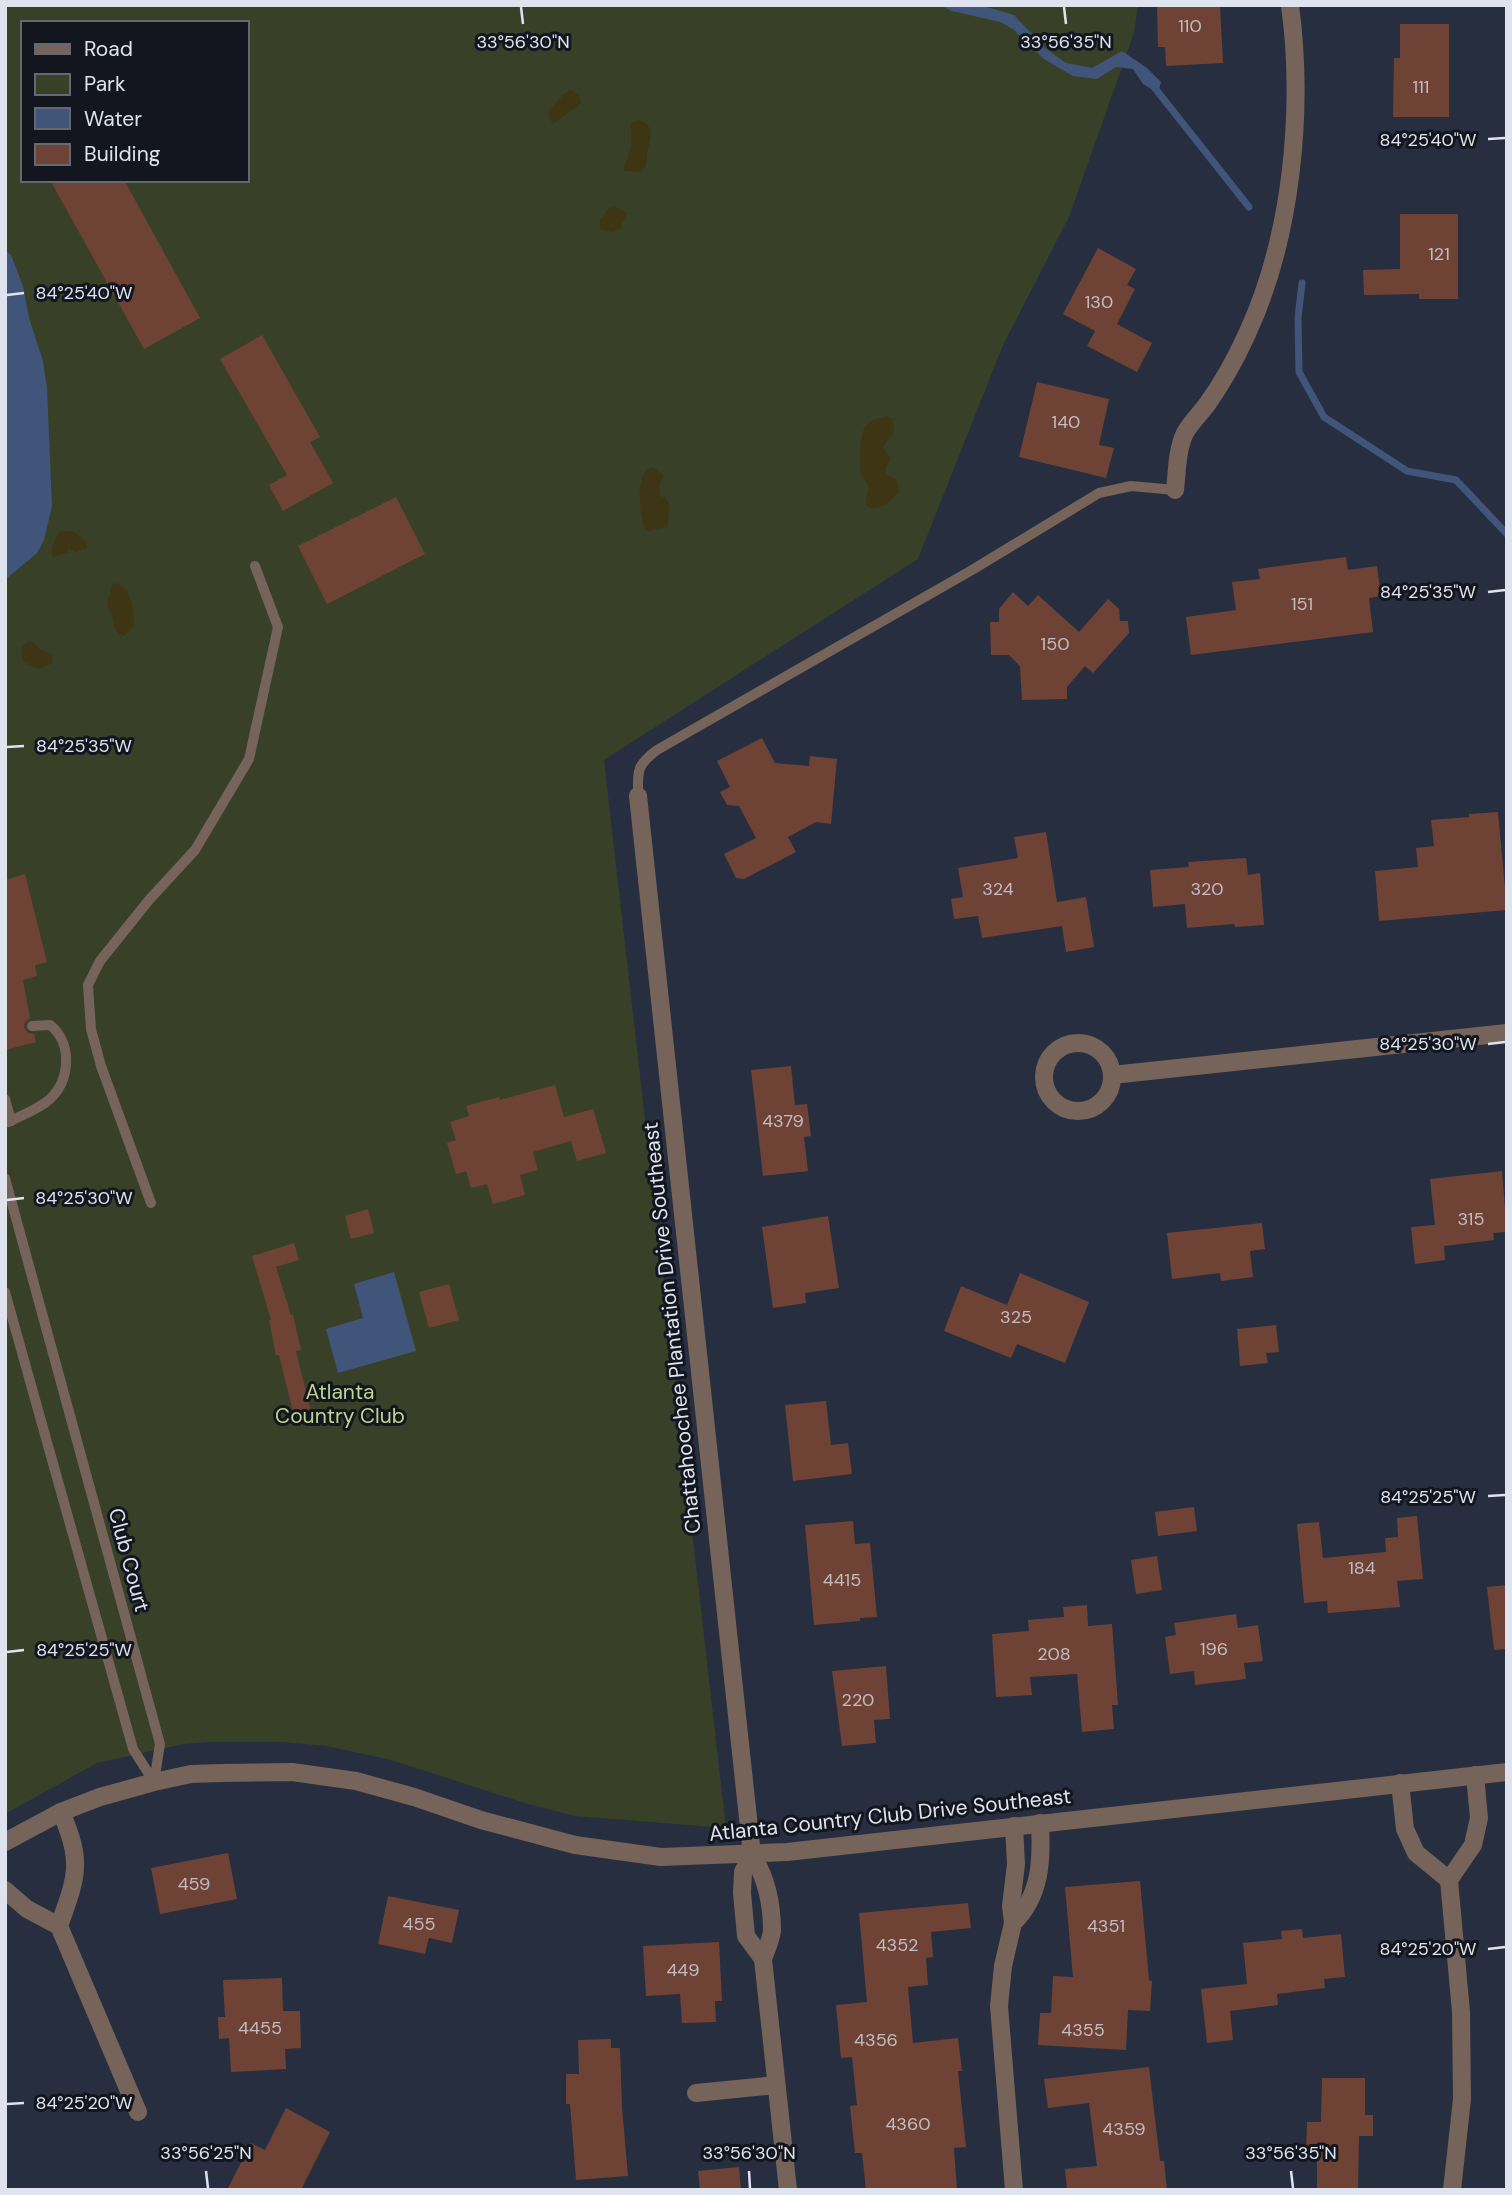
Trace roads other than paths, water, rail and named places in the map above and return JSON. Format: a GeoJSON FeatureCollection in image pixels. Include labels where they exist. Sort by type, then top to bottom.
{"type":"FeatureCollection","features":[{"type":"Feature","properties":{"kind":"street"},"geometry":{"type":"LineString","coordinates":[[1175,490],[1185,434],[1216,391],[1248,332],[1283,220],[1290,171],[1295,94],[1290,5]]}},
{"type":"Feature","properties":{"kind":"street","name":"Chattahoochee Plantation Drive Southeast"},"geometry":{"type":"LineString","coordinates":[[638,796],[752,1855],[762,1870],[768,1891],[772,1934],[763,1959],[788,2190]]}},
{"type":"Feature","properties":{"kind":"street"},"geometry":{"type":"LineString","coordinates":[[1112,1074],[1507,1033]]}},
{"type":"Feature","properties":{"kind":"street","name":"Atlanta Country Club Drive Southeast"},"geometry":{"type":"LineString","coordinates":[[5,1842],[61,1812],[100,1797],[191,1774],[292,1772],[356,1781],[575,1845],[661,1857],[752,1855],[1507,1772]]}},
{"type":"Feature","properties":{"kind":"street"},"geometry":{"type":"LineString","coordinates":[[1452,2190],[1462,2099],[1461,2012],[1449,1880],[1473,1845],[1479,1818],[1475,1775]]}},
{"type":"Feature","properties":{"kind":"street"},"geometry":{"type":"LineString","coordinates":[[1400,1783],[1405,1829],[1416,1853],[1449,1880]]}},
{"type":"Feature","properties":{"kind":"street"},"geometry":{"type":"LineString","coordinates":[[60,1926],[74,1885],[77,1865],[73,1840],[61,1812]]}},
{"type":"Feature","properties":{"kind":"street"},"geometry":{"type":"LineString","coordinates":[[1013,1923],[1025,1912],[1033,1899],[1041,1852],[1040,1823]]}},
{"type":"Feature","properties":{"kind":"street"},"geometry":{"type":"LineString","coordinates":[[1014,1826],[1016,1864],[1011,1906],[1013,1923],[1003,1966],[999,2006],[1014,2190]]}},
{"type":"Feature","properties":{"kind":"street","name":"Chattahoochee Plantation Drive Southeast"},"geometry":{"type":"LineString","coordinates":[[752,1855],[744,1872],[742,1893],[746,1936],[763,1959]]}},
{"type":"Feature","properties":{"kind":"street"},"geometry":{"type":"LineString","coordinates":[[5,1890],[27,1909],[60,1926],[138,2112]]}},
{"type":"Feature","properties":{"kind":"street"},"geometry":{"type":"LineString","coordinates":[[696,2093],[776,2085]]}},
{"type":"Feature","properties":{"kind":"lane"},"geometry":{"type":"LineString","coordinates":[[638,796],[638,774],[642,761],[657,750],[972,570],[1099,492],[1131,486],[1175,490]]}},
{"type":"Feature","properties":{"kind":"lane"},"geometry":{"type":"LineString","coordinates":[[151,1203],[101,1066],[91,1029],[88,985],[100,961],[149,900],[195,850],[249,759],[278,627],[254,566]]}},
{"type":"Feature","properties":{"kind":"lane"},"geometry":{"type":"LineString","coordinates":[[5,1099],[8,1122],[51,1098],[60,1087],[66,1071],[66,1048],[60,1032],[50,1025],[32,1027]]}},
{"type":"Feature","properties":{"kind":"lane","name":"Club Court"},"geometry":{"type":"LineString","coordinates":[[5,1178],[160,1744],[154,1782]]}},
{"type":"Feature","properties":{"kind":"lane"},"geometry":{"type":"LineString","coordinates":[[5,1292],[133,1749],[154,1782]]}},
{"type":"Feature","properties":{"kind":"water"},"geometry":{"type":"Polygon","coordinates":[[[940,5],[987,7],[1014,15],[1045,48],[1066,63],[1092,68],[1122,51],[1147,68],[1161,82],[1158,93],[1143,84],[1133,69],[1116,67],[1097,79],[1073,76],[1044,59],[1013,29],[1000,22],[952,11],[940,5]]]}},
{"type":"Feature","properties":{"kind":"water"},"geometry":{"type":"Polygon","coordinates":[[[5,250],[11,255],[23,286],[29,318],[43,361],[47,388],[52,506],[44,540],[37,553],[5,580],[5,250]]]}},
{"type":"Feature","properties":{"kind":"water"},"geometry":{"type":"Polygon","coordinates":[[[394,1272],[416,1351],[338,1373],[326,1329],[363,1318],[354,1284],[394,1272]]]}},
{"type":"Feature","properties":{"kind":"waterway"},"geometry":{"type":"LineString","coordinates":[[1154,87],[1249,207]]}},
{"type":"Feature","properties":{"kind":"waterway"},"geometry":{"type":"LineString","coordinates":[[1302,283],[1298,318],[1299,372],[1324,417],[1407,471],[1456,480],[1507,534]]}},
{"type":"Feature","properties":{"kind":"park label","name":"Atlanta Country Club"},"geometry":{"type":"Point","coordinates":[340,1404]}}]}
